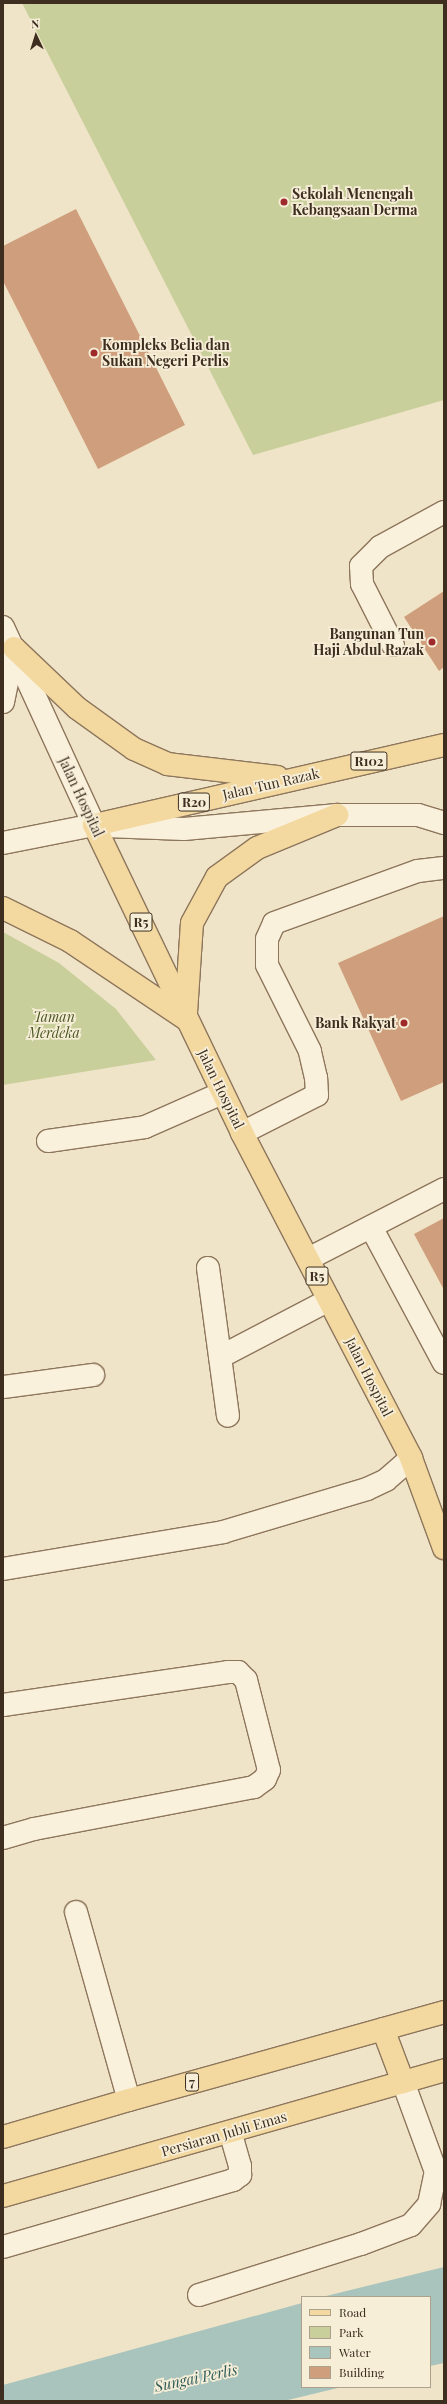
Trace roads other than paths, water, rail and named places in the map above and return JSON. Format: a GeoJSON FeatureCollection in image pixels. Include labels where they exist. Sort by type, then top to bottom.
{"type":"FeatureCollection","features":[{"type":"Feature","properties":{"kind":"main road"},"geometry":{"type":"LineString","coordinates":[[393,645],[362,584],[361,566],[380,547],[444,512]]}},
{"type":"Feature","properties":{"kind":"main road","name":"Jalan Hospital"},"geometry":{"type":"LineString","coordinates":[[3,627],[14,648],[94,825],[222,1093],[411,1458],[444,1548]]}},
{"type":"Feature","properties":{"kind":"main road"},"geometry":{"type":"LineString","coordinates":[[3,702],[14,648]]}},
{"type":"Feature","properties":{"kind":"main road"},"geometry":{"type":"LineString","coordinates":[[14,648],[77,708],[134,749],[167,764],[294,779]]}},
{"type":"Feature","properties":{"kind":"main road","name":"Jalan Tun Razak"},"geometry":{"type":"LineString","coordinates":[[3,843],[94,825],[444,745]]}},
{"type":"Feature","properties":{"kind":"main road"},"geometry":{"type":"LineString","coordinates":[[186,1019],[192,923],[217,877],[257,848],[337,815]]}},
{"type":"Feature","properties":{"kind":"main road"},"geometry":{"type":"LineString","coordinates":[[94,825],[184,829],[337,815],[418,815],[444,823]]}},
{"type":"Feature","properties":{"kind":"main road"},"geometry":{"type":"LineString","coordinates":[[242,1133],[317,1095],[316,1078],[310,1051],[267,965],[267,939],[274,923],[418,871],[444,868]]}},
{"type":"Feature","properties":{"kind":"main road"},"geometry":{"type":"LineString","coordinates":[[3,908],[70,941],[186,1019]]}},
{"type":"Feature","properties":{"kind":"main road"},"geometry":{"type":"LineString","coordinates":[[48,1141],[145,1127],[222,1093]]}},
{"type":"Feature","properties":{"kind":"main road"},"geometry":{"type":"LineString","coordinates":[[308,1259],[444,1189]]}},
{"type":"Feature","properties":{"kind":"main road"},"geometry":{"type":"LineString","coordinates":[[371,1227],[444,1362]]}},
{"type":"Feature","properties":{"kind":"main road"},"geometry":{"type":"LineString","coordinates":[[208,1268],[228,1416]]}},
{"type":"Feature","properties":{"kind":"main road"},"geometry":{"type":"LineString","coordinates":[[220,1356],[329,1300]]}},
{"type":"Feature","properties":{"kind":"main road"},"geometry":{"type":"LineString","coordinates":[[3,1388],[93,1375]]}},
{"type":"Feature","properties":{"kind":"main road"},"geometry":{"type":"LineString","coordinates":[[3,1569],[223,1532],[367,1489],[386,1480],[411,1458]]}},
{"type":"Feature","properties":{"kind":"main road","name":"R5"},"geometry":{"type":"LineString","coordinates":[[411,1458],[444,1505]]}},
{"type":"Feature","properties":{"kind":"main road"},"geometry":{"type":"LineString","coordinates":[[3,1705],[228,1672],[238,1672],[246,1680],[268,1770],[265,1779],[254,1787],[34,1829],[3,1838]]}},
{"type":"Feature","properties":{"kind":"main road"},"geometry":{"type":"LineString","coordinates":[[76,1912],[129,2100]]}},
{"type":"Feature","properties":{"kind":"main road","name":"7"},"geometry":{"type":"LineString","coordinates":[[3,2137],[129,2100],[444,2012]]}},
{"type":"Feature","properties":{"kind":"main road"},"geometry":{"type":"LineString","coordinates":[[199,2295],[361,2244],[411,2225],[430,2204],[436,2172],[383,2030]]}},
{"type":"Feature","properties":{"kind":"main road","name":"Persiaran Jubli Emas"},"geometry":{"type":"LineString","coordinates":[[3,2196],[444,2070]]}},
{"type":"Feature","properties":{"kind":"main road"},"geometry":{"type":"LineString","coordinates":[[3,2247],[233,2180],[240,2175],[240,2166],[230,2132]]}},
{"type":"Feature","properties":{"kind":"water"},"geometry":{"type":"Polygon","coordinates":[[[444,2267],[444,2363],[431,2366],[431,2296],[326,2296],[444,2267]]]}},
{"type":"Feature","properties":{"kind":"water","name":"Sungai Perlis"},"geometry":{"type":"Polygon","coordinates":[[[301,2303],[301,2388],[338,2388],[284,2401],[3,2401],[3,2385],[301,2303]]]}},
{"type":"Feature","properties":{"kind":"place","name":"Sekolah Menengah Kebangsaan Derma"},"geometry":{"type":"Point","coordinates":[284,202]}},
{"type":"Feature","properties":{"kind":"place","name":"Kompleks Belia dan Sukan Negeri Perlis"},"geometry":{"type":"Point","coordinates":[94,353]}},
{"type":"Feature","properties":{"kind":"place","name":"Bangunan Tun Haji Abdul Razak"},"geometry":{"type":"Point","coordinates":[432,642]}},
{"type":"Feature","properties":{"kind":"place","name":"Bank Rakyat"},"geometry":{"type":"Point","coordinates":[404,1023]}},
{"type":"Feature","properties":{"kind":"park label","name":"Taman Merdeka"},"geometry":{"type":"Point","coordinates":[54,1026]}}]}
